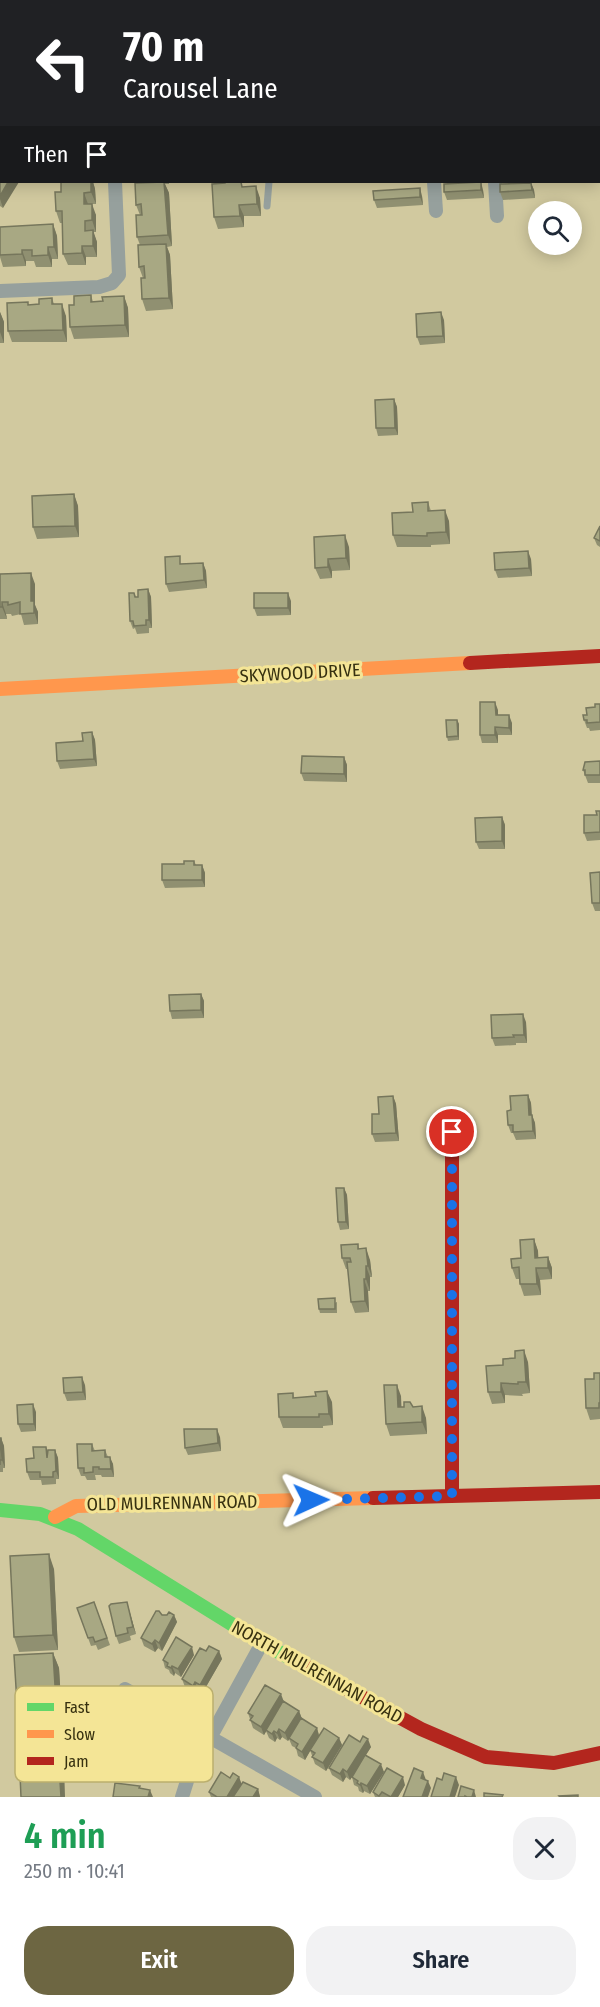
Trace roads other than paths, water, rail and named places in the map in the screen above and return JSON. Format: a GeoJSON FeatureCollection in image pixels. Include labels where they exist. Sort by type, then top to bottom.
{"type":"FeatureCollection","features":[{"type":"Feature","properties":{"kind":"street"},"geometry":{"type":"LineString","coordinates":[[0,291],[99,286],[112,283],[119,275],[115,183]]}},
{"type":"Feature","properties":{"kind":"street"},"geometry":{"type":"LineString","coordinates":[[435,183],[436,212]]}},
{"type":"Feature","properties":{"kind":"street"},"geometry":{"type":"LineString","coordinates":[[495,183],[497,216]]}},
{"type":"Feature","properties":{"kind":"street","name":"SKYWOOD DRIVE"},"geometry":{"type":"LineString","coordinates":[[0,689],[600,656]]}},
{"type":"Feature","properties":{"kind":"street"},"geometry":{"type":"LineString","coordinates":[[452,1132],[452,1496]]}},
{"type":"Feature","properties":{"kind":"street","name":"OLD MULRENNAN ROAD"},"geometry":{"type":"LineString","coordinates":[[55,1517],[76,1506],[600,1492]]}},
{"type":"Feature","properties":{"kind":"street"},"geometry":{"type":"LineString","coordinates":[[0,1510],[30,1512],[55,1517]]}},
{"type":"Feature","properties":{"kind":"street","name":"NORTH MULRENNAN ROAD"},"geometry":{"type":"LineString","coordinates":[[55,1517],[262,1643],[421,1730],[486,1757],[554,1763],[600,1753]]}},
{"type":"Feature","properties":{"kind":"street"},"geometry":{"type":"LineString","coordinates":[[213,1731],[262,1643]]}},
{"type":"Feature","properties":{"kind":"street"},"geometry":{"type":"LineString","coordinates":[[213,1738],[315,1797]]}},
{"type":"Feature","properties":{"kind":"street"},"geometry":{"type":"LineString","coordinates":[[182,1797],[187,1782]]}},
{"type":"Feature","properties":{"kind":"lane"},"geometry":{"type":"LineString","coordinates":[[267,206],[269,183]]}}]}
